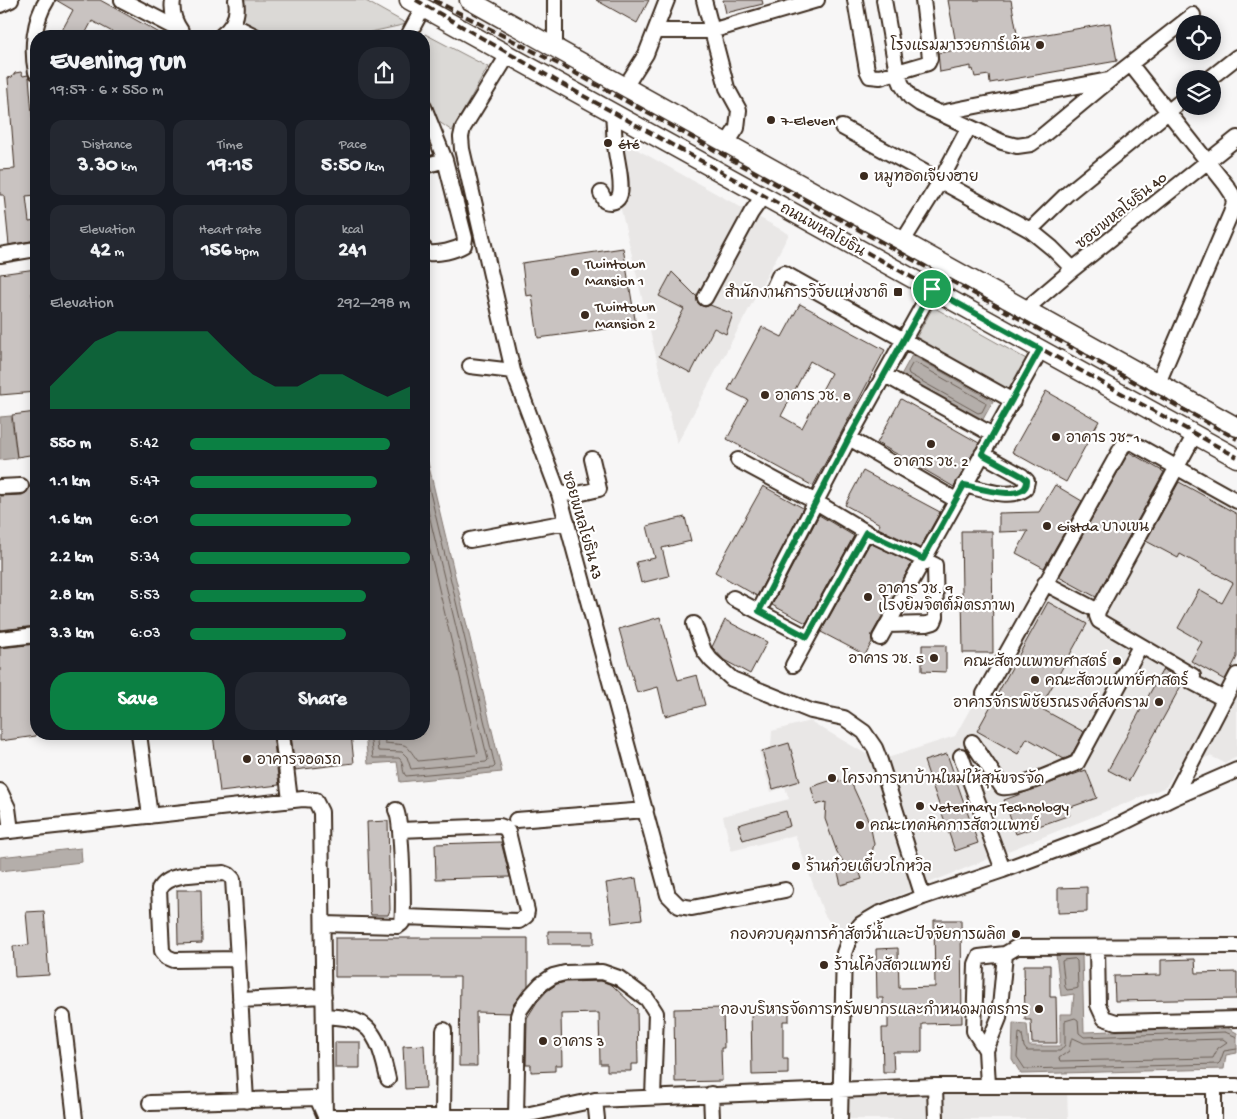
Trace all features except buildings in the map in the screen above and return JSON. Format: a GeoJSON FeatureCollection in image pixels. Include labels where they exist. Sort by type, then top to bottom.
{"type":"FeatureCollection","features":[{"type":"Feature","properties":{"kind":"main road","name":"ถนนพหลโยธิน"},"geometry":{"type":"LineString","coordinates":[[469,0],[1237,427]]}},
{"type":"Feature","properties":{"kind":"main road","name":"ถนนพหลโยธิน"},"geometry":{"type":"LineString","coordinates":[[416,4],[1237,458]]}},
{"type":"Feature","properties":{"kind":"main road"},"geometry":{"type":"LineString","coordinates":[[637,126],[650,101]]}},
{"type":"Feature","properties":{"kind":"street"},"geometry":{"type":"LineString","coordinates":[[0,5],[11,0]]}},
{"type":"Feature","properties":{"kind":"street"},"geometry":{"type":"LineString","coordinates":[[36,30],[41,10],[47,0]]}},
{"type":"Feature","properties":{"kind":"street"},"geometry":{"type":"LineString","coordinates":[[122,0],[178,30]]}},
{"type":"Feature","properties":{"kind":"street"},"geometry":{"type":"LineString","coordinates":[[173,0],[172,13],[175,22],[182,30]]}},
{"type":"Feature","properties":{"kind":"street"},"geometry":{"type":"LineString","coordinates":[[228,30],[233,25],[237,10],[236,0]]}},
{"type":"Feature","properties":{"kind":"street"},"geometry":{"type":"LineString","coordinates":[[555,0],[556,48]]}},
{"type":"Feature","properties":{"kind":"street"},"geometry":{"type":"LineString","coordinates":[[625,87],[646,54],[667,0]]}},
{"type":"Feature","properties":{"kind":"street"},"geometry":{"type":"LineString","coordinates":[[704,0],[728,88],[739,110],[737,128],[727,144]]}},
{"type":"Feature","properties":{"kind":"street"},"geometry":{"type":"LineString","coordinates":[[656,31],[711,31],[817,0]]}},
{"type":"Feature","properties":{"kind":"street"},"geometry":{"type":"LineString","coordinates":[[855,0],[869,74],[874,77],[897,73],[928,63],[930,58],[923,0]]}},
{"type":"Feature","properties":{"kind":"street"},"geometry":{"type":"LineString","coordinates":[[884,0],[897,73],[910,97],[920,104],[969,127],[1002,142],[1017,146],[1031,144],[1176,28]]}},
{"type":"Feature","properties":{"kind":"street"},"geometry":{"type":"LineString","coordinates":[[410,30],[416,4]]}},
{"type":"Feature","properties":{"kind":"street"},"geometry":{"type":"LineString","coordinates":[[233,25],[243,30]]}},
{"type":"Feature","properties":{"kind":"street","name":"ซอยพหลโยธิน 43"},"geometry":{"type":"LineString","coordinates":[[508,55],[463,128],[461,138],[462,149],[513,371],[559,494],[668,895],[679,906],[692,908],[785,890]]}},
{"type":"Feature","properties":{"kind":"street"},"geometry":{"type":"LineString","coordinates":[[1220,70],[1237,57]]}},
{"type":"Feature","properties":{"kind":"street"},"geometry":{"type":"LineString","coordinates":[[1130,64],[1208,161],[1232,194],[1234,202],[1224,231],[1158,383]]}},
{"type":"Feature","properties":{"kind":"street"},"geometry":{"type":"LineString","coordinates":[[940,113],[1111,79]]}},
{"type":"Feature","properties":{"kind":"street"},"geometry":{"type":"LineString","coordinates":[[1030,230],[1067,194],[1176,105]]}},
{"type":"Feature","properties":{"kind":"street"},"geometry":{"type":"LineString","coordinates":[[601,193],[605,201],[610,203],[616,201],[620,196],[621,186],[613,113]]}},
{"type":"Feature","properties":{"kind":"street"},"geometry":{"type":"LineString","coordinates":[[430,122],[445,160],[465,238],[464,245],[430,253]]}},
{"type":"Feature","properties":{"kind":"street"},"geometry":{"type":"LineString","coordinates":[[842,127],[1030,230],[1073,268]]}},
{"type":"Feature","properties":{"kind":"street"},"geometry":{"type":"LineString","coordinates":[[902,241],[941,180],[969,127]]}},
{"type":"Feature","properties":{"kind":"street","name":"ซอยพหลโยธิน 40"},"geometry":{"type":"LineString","coordinates":[[1026,309],[1073,268],[1237,138]]}},
{"type":"Feature","properties":{"kind":"street"},"geometry":{"type":"LineString","coordinates":[[430,164],[445,160]]}},
{"type":"Feature","properties":{"kind":"street"},"geometry":{"type":"LineString","coordinates":[[705,298],[751,213],[763,196]]}},
{"type":"Feature","properties":{"kind":"street"},"geometry":{"type":"LineString","coordinates":[[0,255],[30,250]]}},
{"type":"Feature","properties":{"kind":"street"},"geometry":{"type":"LineString","coordinates":[[774,289],[779,276],[784,273],[1013,401]]}},
{"type":"Feature","properties":{"kind":"street"},"geometry":{"type":"LineString","coordinates":[[759,611],[849,438],[932,289]]}},
{"type":"Feature","properties":{"kind":"street"},"geometry":{"type":"LineString","coordinates":[[880,638],[964,485],[1013,401],[1040,349]]}},
{"type":"Feature","properties":{"kind":"street"},"geometry":{"type":"LineString","coordinates":[[470,366],[513,371]]}},
{"type":"Feature","properties":{"kind":"street"},"geometry":{"type":"LineString","coordinates":[[885,375],[993,435]]}},
{"type":"Feature","properties":{"kind":"street"},"geometry":{"type":"LineString","coordinates":[[1195,434],[1097,616],[1100,621],[1193,676],[1192,682],[1224,699]]}},
{"type":"Feature","properties":{"kind":"street"},"geometry":{"type":"LineString","coordinates":[[849,438],[956,500]]}},
{"type":"Feature","properties":{"kind":"street"},"geometry":{"type":"LineString","coordinates":[[984,694],[1122,447],[1127,442],[1134,444],[1237,501]]}},
{"type":"Feature","properties":{"kind":"street"},"geometry":{"type":"LineString","coordinates":[[964,485],[1008,493],[1020,492],[1026,489],[1027,480],[1022,476],[982,454]]}},
{"type":"Feature","properties":{"kind":"street"},"geometry":{"type":"LineString","coordinates":[[559,494],[582,493],[599,489],[592,458]]}},
{"type":"Feature","properties":{"kind":"street"},"geometry":{"type":"LineString","coordinates":[[738,460],[816,502],[866,532],[935,565],[936,617],[934,622],[927,624],[887,625]]}},
{"type":"Feature","properties":{"kind":"street"},"geometry":{"type":"LineString","coordinates":[[0,487],[21,486]]}},
{"type":"Feature","properties":{"kind":"street"},"geometry":{"type":"LineString","coordinates":[[470,540],[567,522]]}},
{"type":"Feature","properties":{"kind":"street"},"geometry":{"type":"LineString","coordinates":[[793,665],[866,532]]}},
{"type":"Feature","properties":{"kind":"street"},"geometry":{"type":"LineString","coordinates":[[1045,583],[1098,611]]}},
{"type":"Feature","properties":{"kind":"street"},"geometry":{"type":"LineString","coordinates":[[733,598],[807,637]]}},
{"type":"Feature","properties":{"kind":"street"},"geometry":{"type":"LineString","coordinates":[[694,624],[704,651],[711,660],[732,678],[811,711],[844,718],[864,732],[875,748],[880,761],[922,897]]}},
{"type":"Feature","properties":{"kind":"street"},"geometry":{"type":"LineString","coordinates":[[0,639],[30,636]]}},
{"type":"Feature","properties":{"kind":"street"},"geometry":{"type":"LineString","coordinates":[[972,742],[1002,787],[1010,788],[1021,785],[1077,763],[1140,646]]}},
{"type":"Feature","properties":{"kind":"street"},"geometry":{"type":"LineString","coordinates":[[1173,798],[1237,675]]}},
{"type":"Feature","properties":{"kind":"street"},"geometry":{"type":"LineString","coordinates":[[140,740],[150,816]]}},
{"type":"Feature","properties":{"kind":"street"},"geometry":{"type":"LineString","coordinates":[[283,740],[290,800]]}},
{"type":"Feature","properties":{"kind":"street"},"geometry":{"type":"LineString","coordinates":[[961,756],[1003,870]]}},
{"type":"Feature","properties":{"kind":"street"},"geometry":{"type":"LineString","coordinates":[[840,1119],[844,953],[850,937],[861,924],[922,897],[1003,870],[1106,831],[1173,798],[1237,770]]}},
{"type":"Feature","properties":{"kind":"street"},"geometry":{"type":"LineString","coordinates":[[0,791],[8,808],[6,831],[290,800],[310,798],[315,800],[321,812],[325,1118]]}},
{"type":"Feature","properties":{"kind":"street"},"geometry":{"type":"LineString","coordinates":[[323,924],[398,926],[402,922],[400,830],[399,815],[396,810]]}},
{"type":"Feature","properties":{"kind":"street"},"geometry":{"type":"LineString","coordinates":[[516,820],[646,810]]}},
{"type":"Feature","properties":{"kind":"street"},"geometry":{"type":"LineString","coordinates":[[400,830],[500,826],[505,828],[508,832],[526,911],[526,916],[519,921],[402,917]]}},
{"type":"Feature","properties":{"kind":"street"},"geometry":{"type":"LineString","coordinates":[[238,959],[174,960],[167,957],[162,951],[160,890],[162,884],[171,878],[224,873],[233,879],[238,959],[246,1101]]}},
{"type":"Feature","properties":{"kind":"street"},"geometry":{"type":"LineString","coordinates":[[986,1050],[974,1031],[976,964],[979,957],[1005,954],[1017,948],[1237,946]]}},
{"type":"Feature","properties":{"kind":"street"},"geometry":{"type":"LineString","coordinates":[[1097,947],[1098,1005],[1104,1018],[1116,1022],[1237,1019]]}},
{"type":"Feature","properties":{"kind":"street"},"geometry":{"type":"LineString","coordinates":[[988,1085],[986,1050],[999,1018],[1005,954]]}},
{"type":"Feature","properties":{"kind":"street"},"geometry":{"type":"LineString","coordinates":[[516,1117],[518,1016],[520,1010],[541,984],[553,976],[565,973],[602,972],[620,978],[647,999],[656,1013],[653,1097]]}},
{"type":"Feature","properties":{"kind":"street"},"geometry":{"type":"LineString","coordinates":[[240,1000],[324,996]]}},
{"type":"Feature","properties":{"kind":"street"},"geometry":{"type":"LineString","coordinates":[[324,1016],[352,1019],[368,1028],[381,1050],[388,1078]]}},
{"type":"Feature","properties":{"kind":"street"},"geometry":{"type":"LineString","coordinates":[[63,1017],[75,1119]]}},
{"type":"Feature","properties":{"kind":"street"},"geometry":{"type":"LineString","coordinates":[[443,1117],[444,1030]]}},
{"type":"Feature","properties":{"kind":"street"},"geometry":{"type":"LineString","coordinates":[[935,1086],[936,1119]]}},
{"type":"Feature","properties":{"kind":"street"},"geometry":{"type":"LineString","coordinates":[[325,1118],[516,1117],[595,1100],[935,1086],[1237,1086]]}},
{"type":"Feature","properties":{"kind":"street"},"geometry":{"type":"LineString","coordinates":[[1214,1086],[1214,1119]]}},
{"type":"Feature","properties":{"kind":"street"},"geometry":{"type":"LineString","coordinates":[[711,1094],[712,1119]]}},
{"type":"Feature","properties":{"kind":"street"},"geometry":{"type":"LineString","coordinates":[[150,1103],[317,1098],[325,1118]]}},
{"type":"Feature","properties":{"kind":"street"},"geometry":{"type":"LineString","coordinates":[[595,1100],[597,1119]]}},
{"type":"Feature","properties":{"kind":"shaded area"},"geometry":{"type":"Polygon","coordinates":[[[232,0],[364,0],[407,24],[380,30],[255,30],[233,17],[232,0]]]}},
{"type":"Feature","properties":{"kind":"shaded area"},"geometry":{"type":"Polygon","coordinates":[[[430,37],[488,67],[452,131],[435,119],[430,105],[430,37]]]}},
{"type":"Feature","properties":{"kind":"shaded area"},"geometry":{"type":"Polygon","coordinates":[[[602,130],[789,234],[677,444],[602,130]]]}},
{"type":"Feature","properties":{"kind":"shaded area"},"geometry":{"type":"Polygon","coordinates":[[[933,307],[1028,360],[1011,391],[916,338],[933,307]]]}},
{"type":"Feature","properties":{"kind":"shaded area","name":"คณะสัตวแพทยศาสตร์"},"geometry":{"type":"Polygon","coordinates":[[[1125,430],[1237,491],[1237,757],[1225,763],[1210,756],[1176,769],[1166,787],[877,904],[851,921],[842,930],[840,937],[824,914],[795,835],[731,851],[723,816],[789,799],[785,787],[771,792],[759,751],[771,747],[772,731],[810,721],[878,761],[955,736],[1125,430]]]}},
{"type":"Feature","properties":{"kind":"shaded area"},"geometry":{"type":"Polygon","coordinates":[[[1067,1089],[1068,1119],[848,1119],[848,1094],[1067,1089]]]}},
{"type":"Feature","properties":{"kind":"water"},"geometry":{"type":"Polygon","coordinates":[[[912,355],[993,401],[982,421],[901,375],[912,355]]]}},
{"type":"Feature","properties":{"kind":"water"},"geometry":{"type":"Polygon","coordinates":[[[11,416],[17,458],[0,460],[0,417],[11,416]]]}},
{"type":"Feature","properties":{"kind":"water"},"geometry":{"type":"Polygon","coordinates":[[[430,471],[502,772],[400,782],[397,762],[368,764],[366,740],[430,740],[430,471]]]}},
{"type":"Feature","properties":{"kind":"water"},"geometry":{"type":"Polygon","coordinates":[[[81,848],[82,862],[0,871],[0,857],[81,848]]]}},
{"type":"Feature","properties":{"kind":"water"},"geometry":{"type":"Polygon","coordinates":[[[1082,954],[1084,1032],[1226,1027],[1237,1033],[1237,1053],[1226,1055],[1224,1069],[1021,1074],[1012,1059],[1013,1023],[1027,1024],[1029,1046],[1060,1046],[1060,1014],[1072,1014],[1074,994],[1061,996],[1056,955],[1082,954]]]}},
{"type":"Feature","properties":{"kind":"railway"},"geometry":{"type":"LineString","coordinates":[[416,0],[562,84],[1237,457]]}},
{"type":"Feature","properties":{"kind":"railway"},"geometry":{"type":"LineString","coordinates":[[434,0],[568,69],[1237,439]]}},
{"type":"Feature","properties":{"kind":"place","name":"โรงแรมมารวยการ์เด้น"},"geometry":{"type":"Point","coordinates":[1040,45]}},
{"type":"Feature","properties":{"kind":"place","name":"7-Eleven"},"geometry":{"type":"Point","coordinates":[771,120]}},
{"type":"Feature","properties":{"kind":"place","name":"été"},"geometry":{"type":"Point","coordinates":[608,143]}},
{"type":"Feature","properties":{"kind":"place","name":"หมูทอดเจียงฮาย"},"geometry":{"type":"Point","coordinates":[864,176]}},
{"type":"Feature","properties":{"kind":"place","name":"Twintown Mansion 1"},"geometry":{"type":"Point","coordinates":[575,272]}},
{"type":"Feature","properties":{"kind":"place","name":"สำนักงานการวิจัยแห่งชาติ"},"geometry":{"type":"Point","coordinates":[898,292]}},
{"type":"Feature","properties":{"kind":"place","name":"Twintown Mansion 2"},"geometry":{"type":"Point","coordinates":[585,315]}},
{"type":"Feature","properties":{"kind":"place","name":"อาคาร วช. 8"},"geometry":{"type":"Point","coordinates":[765,395]}},
{"type":"Feature","properties":{"kind":"place","name":"อาคาร วช. 1"},"geometry":{"type":"Point","coordinates":[1056,437]}},
{"type":"Feature","properties":{"kind":"place","name":"อาคาร วช. 2"},"geometry":{"type":"Point","coordinates":[931,444]}},
{"type":"Feature","properties":{"kind":"place","name":"Gistda บางเขน"},"geometry":{"type":"Point","coordinates":[1047,526]}},
{"type":"Feature","properties":{"kind":"place","name":"อาคาร วช. 9 (โรงยิมจิตต์มิตรภาพ)"},"geometry":{"type":"Point","coordinates":[868,597]}},
{"type":"Feature","properties":{"kind":"place","name":"อาคาร วช. 5"},"geometry":{"type":"Point","coordinates":[934,658]}},
{"type":"Feature","properties":{"kind":"place","name":"คณะสัตวแพทยศาสตร์"},"geometry":{"type":"Point","coordinates":[1117,661]}},
{"type":"Feature","properties":{"kind":"place","name":"คณะสัตวแพทย์ศาสตร์"},"geometry":{"type":"Point","coordinates":[1035,680]}},
{"type":"Feature","properties":{"kind":"place","name":"อาคารจักรพิชัยรณรงค์สงคราม"},"geometry":{"type":"Point","coordinates":[1159,702]}},
{"type":"Feature","properties":{"kind":"place","name":"อาคารจอดรถ"},"geometry":{"type":"Point","coordinates":[247,759]}},
{"type":"Feature","properties":{"kind":"place","name":"โครงการหาบ้านใหม่ให้สุนัขจรจัด"},"geometry":{"type":"Point","coordinates":[832,778]}},
{"type":"Feature","properties":{"kind":"place","name":"Veterinary Technology"},"geometry":{"type":"Point","coordinates":[920,806]}},
{"type":"Feature","properties":{"kind":"place","name":"คณะเทคนิคการสัตวแพทย์"},"geometry":{"type":"Point","coordinates":[860,825]}},
{"type":"Feature","properties":{"kind":"place","name":"ร้านก๋วยเตี๋ยวโกหวิล"},"geometry":{"type":"Point","coordinates":[796,866]}},
{"type":"Feature","properties":{"kind":"place","name":"กองควบคุมการค้าสัตว์น้ำและปัจจัยการผลิต"},"geometry":{"type":"Point","coordinates":[1016,934]}},
{"type":"Feature","properties":{"kind":"place","name":"ร้านโค้งสัตวแพทย์"},"geometry":{"type":"Point","coordinates":[824,965]}},
{"type":"Feature","properties":{"kind":"place","name":"กองบริหารจัดการทรัพยากรและกำหนดมาตรการ"},"geometry":{"type":"Point","coordinates":[1039,1009]}},
{"type":"Feature","properties":{"kind":"place","name":"อาคาร 3"},"geometry":{"type":"Point","coordinates":[543,1041]}},
{"type":"Feature","properties":{"kind":"route"},"geometry":{"type":"LineString","coordinates":[[932,289],[1040,349],[982,454],[1022,476],[1027,480],[1026,489],[1020,492],[1008,493],[964,485],[923,559],[866,532],[807,637],[759,611],[849,438],[932,289]]}}]}
